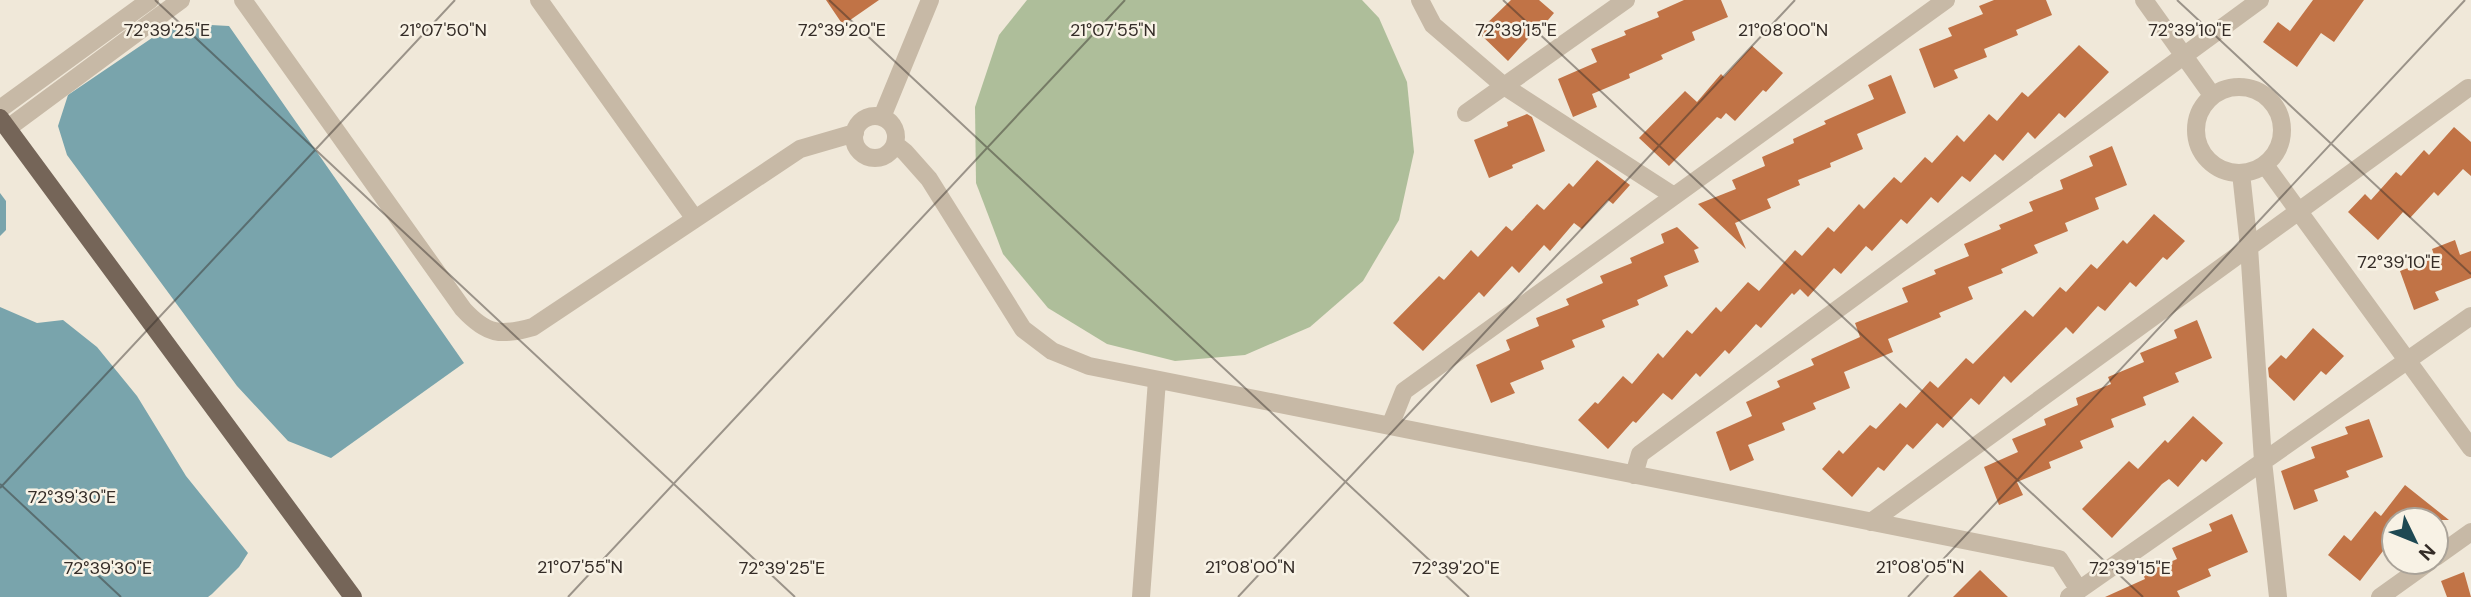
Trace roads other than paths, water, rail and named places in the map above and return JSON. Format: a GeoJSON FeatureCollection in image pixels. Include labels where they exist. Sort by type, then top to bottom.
{"type":"FeatureCollection","features":[{"type":"Feature","properties":{"kind":"main road"},"geometry":{"type":"LineString","coordinates":[[4,123],[353,597]]}},
{"type":"Feature","properties":{"kind":"street"},"geometry":{"type":"LineString","coordinates":[[0,109],[150,0]]}},
{"type":"Feature","properties":{"kind":"street"},"geometry":{"type":"LineString","coordinates":[[4,123],[180,0]]}},
{"type":"Feature","properties":{"kind":"street"},"geometry":{"type":"LineString","coordinates":[[243,0],[463,309],[474,321],[493,331],[511,333],[533,327],[800,149],[855,133]]}},
{"type":"Feature","properties":{"kind":"street"},"geometry":{"type":"LineString","coordinates":[[540,0],[695,219]]}},
{"type":"Feature","properties":{"kind":"street"},"geometry":{"type":"LineString","coordinates":[[882,117],[930,0]]}},
{"type":"Feature","properties":{"kind":"street"},"geometry":{"type":"LineString","coordinates":[[1420,0],[1433,25],[1504,86],[1674,196]]}},
{"type":"Feature","properties":{"kind":"street"},"geometry":{"type":"LineString","coordinates":[[1466,113],[1626,0]]}},
{"type":"Feature","properties":{"kind":"street"},"geometry":{"type":"LineString","coordinates":[[1390,426],[1404,391],[1947,0]]}},
{"type":"Feature","properties":{"kind":"street"},"geometry":{"type":"LineString","coordinates":[[2144,0],[2212,96]]}},
{"type":"Feature","properties":{"kind":"street"},"geometry":{"type":"LineString","coordinates":[[1634,475],[1640,454],[2260,0]]}},
{"type":"Feature","properties":{"kind":"street"},"geometry":{"type":"LineString","coordinates":[[2238,86],[2252,88],[2274,104],[2281,117],[2283,131],[2280,145],[2265,165],[2241,173],[2220,170],[2208,161],[2199,149],[2195,135],[2202,107],[2212,96],[2238,86]]}},
{"type":"Feature","properties":{"kind":"street"},"geometry":{"type":"LineString","coordinates":[[1871,522],[2468,88]]}},
{"type":"Feature","properties":{"kind":"street"},"geometry":{"type":"LineString","coordinates":[[868,117],[882,117],[895,131],[895,144],[881,157],[868,156],[857,147],[855,133],[862,121],[868,117]]}},
{"type":"Feature","properties":{"kind":"street"},"geometry":{"type":"LineString","coordinates":[[895,144],[929,179],[1023,329],[1052,351],[1089,366],[2059,559],[2075,594],[2471,316]]}},
{"type":"Feature","properties":{"kind":"street"},"geometry":{"type":"LineString","coordinates":[[2265,165],[2471,448]]}},
{"type":"Feature","properties":{"kind":"street"},"geometry":{"type":"LineString","coordinates":[[2241,173],[2249,247],[2263,461],[2278,597]]}},
{"type":"Feature","properties":{"kind":"street"},"geometry":{"type":"LineString","coordinates":[[1141,597],[1157,380]]}},
{"type":"Feature","properties":{"kind":"street"},"geometry":{"type":"LineString","coordinates":[[2450,547],[2471,531]]}},
{"type":"Feature","properties":{"kind":"street"},"geometry":{"type":"LineString","coordinates":[[2380,597],[2409,576]]}},
{"type":"Feature","properties":{"kind":"water"},"geometry":{"type":"Polygon","coordinates":[[[174,23],[229,26],[464,363],[331,458],[288,441],[237,386],[67,155],[58,126],[68,95],[174,23]]]}},
{"type":"Feature","properties":{"kind":"water"},"geometry":{"type":"Polygon","coordinates":[[[0,193],[6,201],[6,230],[0,236],[0,193]]]}},
{"type":"Feature","properties":{"kind":"water"},"geometry":{"type":"Polygon","coordinates":[[[0,307],[37,323],[63,320],[97,347],[137,396],[186,476],[248,553],[239,567],[208,597],[0,597],[0,307]]]}}]}
